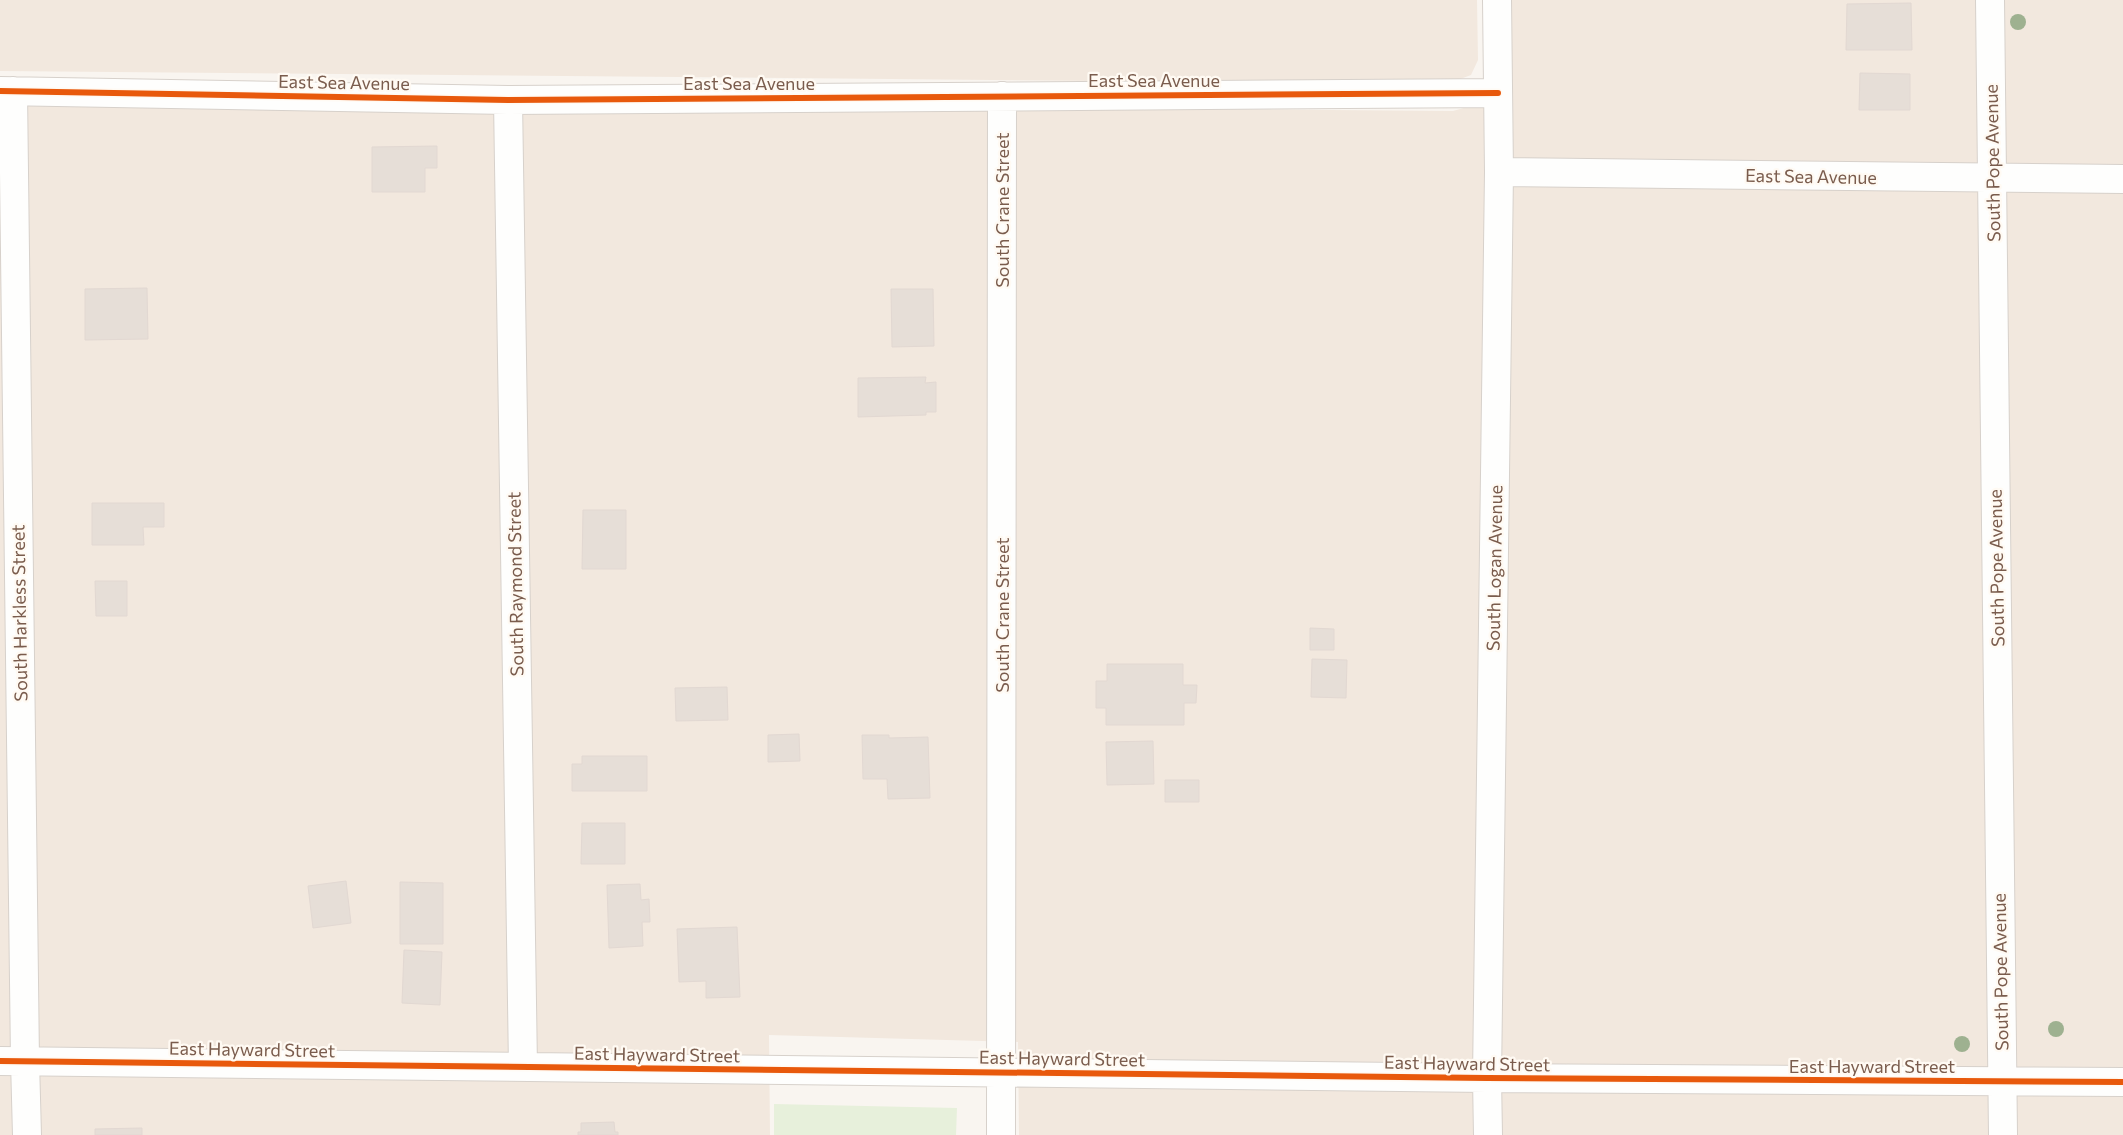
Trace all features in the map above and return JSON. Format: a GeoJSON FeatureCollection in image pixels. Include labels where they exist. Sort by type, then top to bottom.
{"type":"FeatureCollection","features":[{"type":"Feature","properties":{"kind":"street","name":"South Logan Avenue"},"geometry":{"type":"LineString","coordinates":[[1488,1135],[1487,1078],[1499,172],[1497,0]]}},
{"type":"Feature","properties":{"kind":"street","name":"South Pope Avenue"},"geometry":{"type":"LineString","coordinates":[[1990,0],[2003,1135]]}},
{"type":"Feature","properties":{"kind":"street","name":"East Sea Avenue"},"geometry":{"type":"LineString","coordinates":[[7,91],[508,100],[1498,93]]}},
{"type":"Feature","properties":{"kind":"street","name":"South Harkless Street"},"geometry":{"type":"LineString","coordinates":[[7,91],[12,1061],[27,1135]]}},
{"type":"Feature","properties":{"kind":"street","name":"South Crane Street"},"geometry":{"type":"LineString","coordinates":[[1001,1135],[1002,96]]}},
{"type":"Feature","properties":{"kind":"street","name":"South Raymond Street"},"geometry":{"type":"LineString","coordinates":[[508,100],[523,1067]]}},
{"type":"Feature","properties":{"kind":"street","name":"East Sea Avenue"},"geometry":{"type":"LineString","coordinates":[[1499,172],[2123,180]]}},
{"type":"Feature","properties":{"kind":"street","name":"East Hayward Street"},"geometry":{"type":"LineString","coordinates":[[12,1061],[1487,1078],[2123,1082]]}},
{"type":"Feature","properties":{"kind":"shaded area"},"geometry":{"type":"Polygon","coordinates":[[[0,0],[1477,0],[1478,60],[1471,75],[1447,84],[0,71],[0,0]]]}},
{"type":"Feature","properties":{"kind":"shaded area"},"geometry":{"type":"Polygon","coordinates":[[[1498,0],[2123,0],[2123,1135],[1019,1135],[1018,1042],[769,1035],[770,1135],[0,1135],[0,99],[1453,111],[1499,98],[1498,0]]]}},
{"type":"Feature","properties":{"kind":"green space"},"geometry":{"type":"Polygon","coordinates":[[[774,1104],[957,1108],[956,1135],[774,1135],[774,1104]]]}},
{"type":"Feature","properties":{"kind":"building"},"geometry":{"type":"Polygon","coordinates":[[[1911,3],[1912,50],[1846,50],[1847,4],[1911,3]]]}},
{"type":"Feature","properties":{"kind":"building"},"geometry":{"type":"Polygon","coordinates":[[[1860,73],[1910,74],[1910,110],[1859,110],[1860,73]]]}},
{"type":"Feature","properties":{"kind":"building"},"geometry":{"type":"Polygon","coordinates":[[[437,146],[437,168],[425,168],[425,192],[372,192],[372,147],[437,146]]]}},
{"type":"Feature","properties":{"kind":"building"},"geometry":{"type":"Polygon","coordinates":[[[147,288],[148,339],[85,340],[85,289],[147,288]]]}},
{"type":"Feature","properties":{"kind":"building"},"geometry":{"type":"Polygon","coordinates":[[[891,289],[933,289],[934,346],[892,347],[891,289]]]}},
{"type":"Feature","properties":{"kind":"building"},"geometry":{"type":"Polygon","coordinates":[[[926,377],[925,383],[936,382],[936,412],[926,412],[926,415],[858,417],[858,378],[926,377]]]}},
{"type":"Feature","properties":{"kind":"building"},"geometry":{"type":"Polygon","coordinates":[[[92,503],[164,503],[164,527],[143,527],[144,545],[92,545],[92,503]]]}},
{"type":"Feature","properties":{"kind":"building"},"geometry":{"type":"Polygon","coordinates":[[[583,510],[626,510],[626,569],[582,569],[583,510]]]}},
{"type":"Feature","properties":{"kind":"building"},"geometry":{"type":"Polygon","coordinates":[[[95,581],[127,581],[127,616],[96,616],[95,581]]]}},
{"type":"Feature","properties":{"kind":"building"},"geometry":{"type":"Polygon","coordinates":[[[1310,628],[1334,629],[1334,650],[1310,650],[1310,628]]]}},
{"type":"Feature","properties":{"kind":"building"},"geometry":{"type":"Polygon","coordinates":[[[1312,659],[1347,660],[1346,698],[1311,697],[1312,659]]]}},
{"type":"Feature","properties":{"kind":"building"},"geometry":{"type":"Polygon","coordinates":[[[1107,664],[1183,664],[1183,685],[1197,685],[1196,703],[1184,703],[1184,725],[1106,725],[1106,708],[1096,708],[1096,681],[1107,681],[1107,664]]]}},
{"type":"Feature","properties":{"kind":"building"},"geometry":{"type":"Polygon","coordinates":[[[727,687],[728,720],[676,721],[675,688],[727,687]]]}},
{"type":"Feature","properties":{"kind":"building"},"geometry":{"type":"Polygon","coordinates":[[[799,734],[800,761],[768,762],[768,735],[799,734]]]}},
{"type":"Feature","properties":{"kind":"building"},"geometry":{"type":"Polygon","coordinates":[[[862,735],[889,735],[889,738],[928,737],[930,798],[888,799],[887,779],[863,779],[862,735]]]}},
{"type":"Feature","properties":{"kind":"building"},"geometry":{"type":"Polygon","coordinates":[[[1153,741],[1154,784],[1107,785],[1106,742],[1153,741]]]}},
{"type":"Feature","properties":{"kind":"building"},"geometry":{"type":"Polygon","coordinates":[[[582,756],[647,756],[647,791],[572,791],[572,764],[582,764],[582,756]]]}},
{"type":"Feature","properties":{"kind":"building"},"geometry":{"type":"Polygon","coordinates":[[[1165,780],[1199,780],[1199,802],[1165,802],[1165,780]]]}},
{"type":"Feature","properties":{"kind":"building"},"geometry":{"type":"Polygon","coordinates":[[[582,823],[625,823],[625,864],[581,864],[582,823]]]}},
{"type":"Feature","properties":{"kind":"building"},"geometry":{"type":"Polygon","coordinates":[[[346,881],[351,923],[313,928],[308,886],[346,881]]]}},
{"type":"Feature","properties":{"kind":"building"},"geometry":{"type":"Polygon","coordinates":[[[400,882],[443,883],[443,944],[400,944],[400,882]]]}},
{"type":"Feature","properties":{"kind":"building"},"geometry":{"type":"Polygon","coordinates":[[[640,884],[641,900],[649,899],[650,922],[642,922],[643,946],[609,948],[607,885],[640,884]]]}},
{"type":"Feature","properties":{"kind":"building"},"geometry":{"type":"Polygon","coordinates":[[[737,927],[740,997],[706,998],[706,981],[679,982],[677,929],[737,927]]]}},
{"type":"Feature","properties":{"kind":"building"},"geometry":{"type":"Polygon","coordinates":[[[404,950],[442,952],[440,1005],[402,1003],[404,950]]]}},
{"type":"Feature","properties":{"kind":"building"},"geometry":{"type":"Polygon","coordinates":[[[614,1122],[615,1132],[618,1132],[618,1135],[578,1135],[578,1132],[581,1132],[581,1123],[614,1122]]]}},
{"type":"Feature","properties":{"kind":"building"},"geometry":{"type":"Polygon","coordinates":[[[142,1128],[142,1135],[95,1135],[95,1129],[142,1128]]]}},
{"type":"Feature","properties":{"kind":"cycle path"},"geometry":{"type":"LineString","coordinates":[[0,91],[508,100],[1498,93]]}},
{"type":"Feature","properties":{"kind":"cycle path"},"geometry":{"type":"LineString","coordinates":[[0,1061],[1487,1078],[2123,1082]]}}]}
